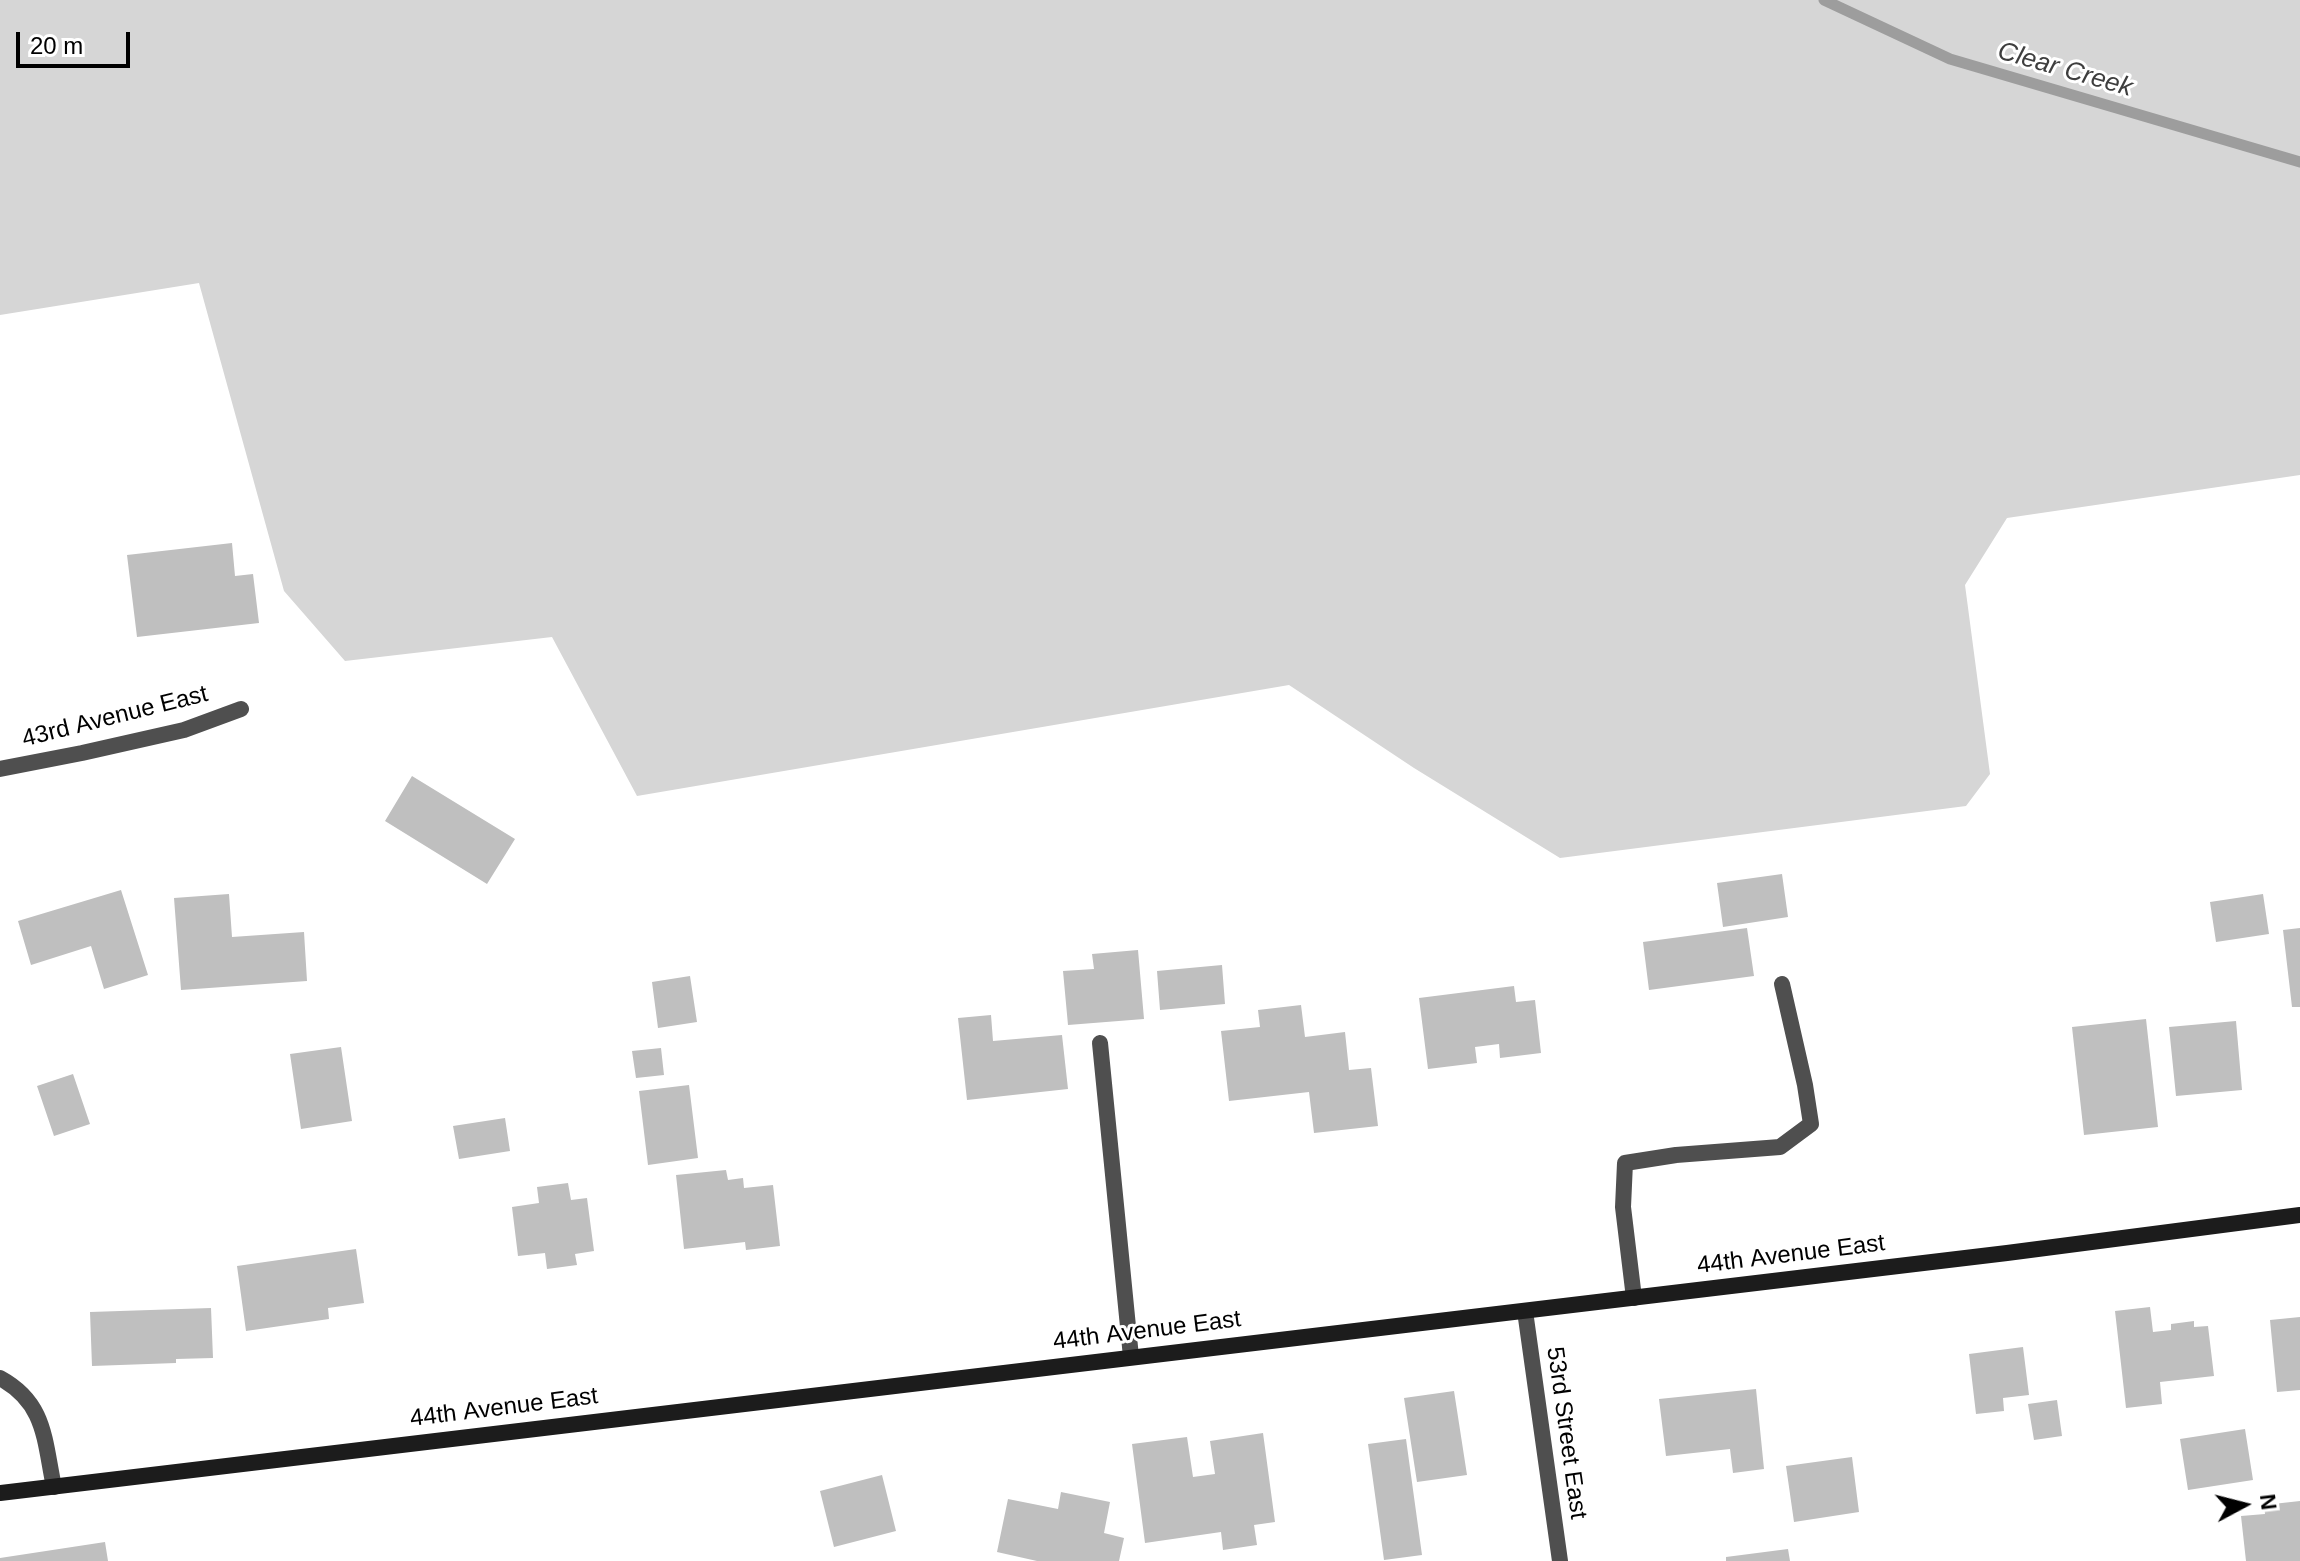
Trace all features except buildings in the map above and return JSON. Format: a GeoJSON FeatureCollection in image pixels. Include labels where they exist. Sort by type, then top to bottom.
{"type":"FeatureCollection","features":[{"type":"Feature","properties":{"kind":"street","name":"43rd Avenue East"},"geometry":{"type":"LineString","coordinates":[[0,769],[184,730],[241,709]]}},
{"type":"Feature","properties":{"kind":"street"},"geometry":{"type":"LineString","coordinates":[[1634,1298],[1623,1207],[1625,1163],[1676,1155],[1780,1147],[1811,1124],[1782,984]]}},
{"type":"Feature","properties":{"kind":"street"},"geometry":{"type":"LineString","coordinates":[[1100,1043],[1131,1357]]}},
{"type":"Feature","properties":{"kind":"street","name":"44th Avenue East"},"geometry":{"type":"LineString","coordinates":[[0,1493],[1992,1255],[2300,1215]]}},
{"type":"Feature","properties":{"kind":"street","name":"53rd Street East"},"geometry":{"type":"LineString","coordinates":[[1525,1311],[1560,1561]]}},
{"type":"Feature","properties":{"kind":"street"},"geometry":{"type":"LineString","coordinates":[[0,1378],[19,1390],[39,1415],[54,1487]]}},
{"type":"Feature","properties":{"kind":"shaded area"},"geometry":{"type":"Polygon","coordinates":[[[0,0],[2300,0],[2300,475],[2007,518],[1965,585],[1990,774],[1966,806],[1560,858],[1414,768],[1289,685],[637,796],[552,637],[345,661],[284,591],[199,283],[0,315],[0,0]]]}},
{"type":"Feature","properties":{"kind":"waterway","name":"Clear Creek"},"geometry":{"type":"LineString","coordinates":[[1824,0],[1950,59],[2300,162]]}}]}
